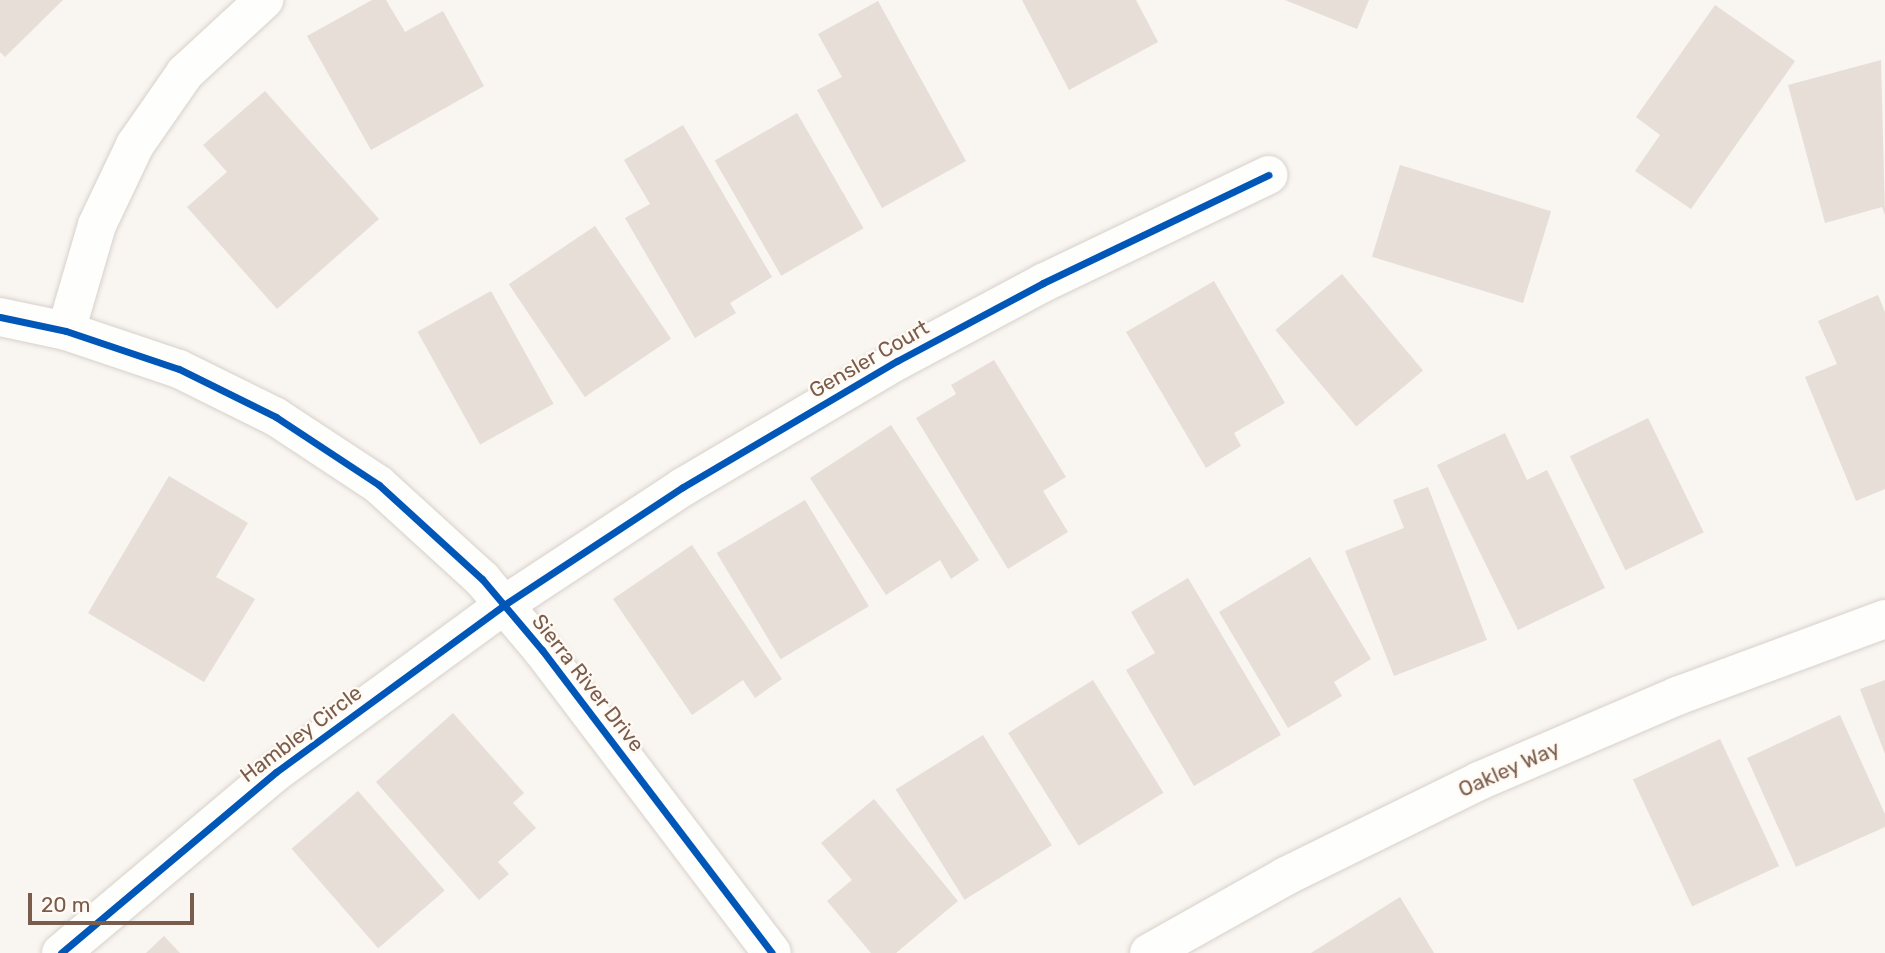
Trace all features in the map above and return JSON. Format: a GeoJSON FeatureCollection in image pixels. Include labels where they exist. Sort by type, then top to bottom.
{"type":"FeatureCollection","features":[{"type":"Feature","properties":{"kind":"street"},"geometry":{"type":"LineString","coordinates":[[66,331],[97,225],[135,145],[185,73],[264,0]]}},
{"type":"Feature","properties":{"kind":"street","name":"Gensler Court"},"geometry":{"type":"LineString","coordinates":[[505,605],[683,487],[897,361],[1043,283],[1268,175]]}},
{"type":"Feature","properties":{"kind":"street","name":"Sierra River Drive"},"geometry":{"type":"LineString","coordinates":[[0,317],[66,331],[179,369],[276,417],[379,485],[505,605],[772,953]]}},
{"type":"Feature","properties":{"kind":"street","name":"Hambley Circle"},"geometry":{"type":"LineString","coordinates":[[61,953],[276,772],[505,605]]}},
{"type":"Feature","properties":{"kind":"street","name":"Oakley Way"},"geometry":{"type":"LineString","coordinates":[[1149,953],[1286,876],[1479,781],[1677,696],[1885,619]]}},
{"type":"Feature","properties":{"kind":"building"},"geometry":{"type":"Polygon","coordinates":[[[0,0],[63,0],[5,57],[0,52],[0,0]]]}},
{"type":"Feature","properties":{"kind":"building"},"geometry":{"type":"Polygon","coordinates":[[[372,0],[386,0],[405,32],[443,11],[484,86],[371,150],[307,36],[372,0]]]}},
{"type":"Feature","properties":{"kind":"building"},"geometry":{"type":"Polygon","coordinates":[[[1022,0],[1136,0],[1158,42],[1069,90],[1022,0]]]}},
{"type":"Feature","properties":{"kind":"building"},"geometry":{"type":"Polygon","coordinates":[[[1285,0],[1369,0],[1357,29],[1285,0]]]}},
{"type":"Feature","properties":{"kind":"building"},"geometry":{"type":"Polygon","coordinates":[[[878,1],[966,161],[882,208],[817,90],[842,77],[818,34],[878,1]]]}},
{"type":"Feature","properties":{"kind":"building"},"geometry":{"type":"Polygon","coordinates":[[[1715,5],[1795,61],[1691,209],[1635,171],[1660,135],[1636,117],[1715,5]]]}},
{"type":"Feature","properties":{"kind":"building"},"geometry":{"type":"Polygon","coordinates":[[[1881,60],[1885,215],[1882,207],[1825,223],[1788,85],[1881,60]]]}},
{"type":"Feature","properties":{"kind":"building"},"geometry":{"type":"Polygon","coordinates":[[[265,91],[379,219],[277,309],[187,207],[227,172],[203,145],[265,91]]]}},
{"type":"Feature","properties":{"kind":"building"},"geometry":{"type":"Polygon","coordinates":[[[797,113],[864,228],[781,276],[715,160],[797,113]]]}},
{"type":"Feature","properties":{"kind":"building"},"geometry":{"type":"Polygon","coordinates":[[[683,125],[772,277],[730,303],[736,313],[695,338],[625,218],[650,204],[624,160],[683,125]]]}},
{"type":"Feature","properties":{"kind":"building"},"geometry":{"type":"Polygon","coordinates":[[[1400,165],[1551,211],[1523,303],[1372,257],[1400,165]]]}},
{"type":"Feature","properties":{"kind":"building"},"geometry":{"type":"Polygon","coordinates":[[[595,226],[671,339],[585,397],[509,284],[595,226]]]}},
{"type":"Feature","properties":{"kind":"building"},"geometry":{"type":"Polygon","coordinates":[[[1342,274],[1423,371],[1356,426],[1275,330],[1342,274]]]}},
{"type":"Feature","properties":{"kind":"building"},"geometry":{"type":"Polygon","coordinates":[[[1214,281],[1285,403],[1234,433],[1241,446],[1206,468],[1126,332],[1214,281]]]}},
{"type":"Feature","properties":{"kind":"building"},"geometry":{"type":"Polygon","coordinates":[[[491,291],[554,404],[480,445],[418,332],[491,291]]]}},
{"type":"Feature","properties":{"kind":"building"},"geometry":{"type":"Polygon","coordinates":[[[1878,295],[1885,312],[1885,489],[1856,501],[1805,377],[1837,364],[1818,321],[1878,295]]]}},
{"type":"Feature","properties":{"kind":"building"},"geometry":{"type":"Polygon","coordinates":[[[994,360],[1066,477],[1043,491],[1068,532],[1008,569],[916,418],[956,394],[951,385],[994,360]]]}},
{"type":"Feature","properties":{"kind":"building"},"geometry":{"type":"Polygon","coordinates":[[[1648,418],[1704,532],[1625,570],[1570,456],[1648,418]]]}},
{"type":"Feature","properties":{"kind":"building"},"geometry":{"type":"Polygon","coordinates":[[[891,425],[979,560],[951,579],[940,560],[886,595],[810,478],[891,425]]]}},
{"type":"Feature","properties":{"kind":"building"},"geometry":{"type":"Polygon","coordinates":[[[1505,433],[1527,480],[1547,470],[1605,588],[1518,630],[1437,465],[1505,433]]]}},
{"type":"Feature","properties":{"kind":"building"},"geometry":{"type":"Polygon","coordinates":[[[169,476],[248,523],[216,577],[255,599],[204,682],[88,613],[169,476]]]}},
{"type":"Feature","properties":{"kind":"building"},"geometry":{"type":"Polygon","coordinates":[[[1428,487],[1487,640],[1394,676],[1345,551],[1404,528],[1393,500],[1428,487]]]}},
{"type":"Feature","properties":{"kind":"building"},"geometry":{"type":"Polygon","coordinates":[[[805,500],[869,606],[781,659],[717,553],[805,500]]]}},
{"type":"Feature","properties":{"kind":"building"},"geometry":{"type":"Polygon","coordinates":[[[692,545],[782,679],[755,698],[743,680],[692,715],[613,599],[692,545]]]}},
{"type":"Feature","properties":{"kind":"building"},"geometry":{"type":"Polygon","coordinates":[[[1310,557],[1371,659],[1334,682],[1342,696],[1288,728],[1219,612],[1310,557]]]}},
{"type":"Feature","properties":{"kind":"building"},"geometry":{"type":"Polygon","coordinates":[[[1188,578],[1281,735],[1194,786],[1126,670],[1155,653],[1131,612],[1188,578]]]}},
{"type":"Feature","properties":{"kind":"building"},"geometry":{"type":"Polygon","coordinates":[[[1093,680],[1163,793],[1079,846],[1008,733],[1093,680]]]}},
{"type":"Feature","properties":{"kind":"building"},"geometry":{"type":"Polygon","coordinates":[[[1885,680],[1885,754],[1860,689],[1885,680]]]}},
{"type":"Feature","properties":{"kind":"building"},"geometry":{"type":"Polygon","coordinates":[[[453,713],[524,793],[513,803],[536,828],[498,862],[509,874],[479,900],[376,782],[453,713]]]}},
{"type":"Feature","properties":{"kind":"building"},"geometry":{"type":"Polygon","coordinates":[[[1840,715],[1885,814],[1885,827],[1796,867],[1747,758],[1840,715]]]}},
{"type":"Feature","properties":{"kind":"building"},"geometry":{"type":"Polygon","coordinates":[[[983,735],[1052,845],[965,900],[896,790],[983,735]]]}},
{"type":"Feature","properties":{"kind":"building"},"geometry":{"type":"Polygon","coordinates":[[[1720,739],[1779,866],[1692,906],[1633,780],[1720,739]]]}},
{"type":"Feature","properties":{"kind":"building"},"geometry":{"type":"Polygon","coordinates":[[[358,791],[445,891],[378,948],[292,849],[358,791]]]}},
{"type":"Feature","properties":{"kind":"building"},"geometry":{"type":"Polygon","coordinates":[[[874,799],[958,901],[896,953],[871,953],[827,901],[852,880],[821,843],[874,799]]]}},
{"type":"Feature","properties":{"kind":"building"},"geometry":{"type":"Polygon","coordinates":[[[1400,897],[1434,953],[1311,953],[1400,897]]]}},
{"type":"Feature","properties":{"kind":"building"},"geometry":{"type":"Polygon","coordinates":[[[164,936],[180,953],[146,953],[164,936]]]}},
{"type":"Feature","properties":{"kind":"cycle path"},"geometry":{"type":"LineString","coordinates":[[61,953],[276,772],[504,605],[683,487],[897,361],[1043,283],[1268,175]]}},
{"type":"Feature","properties":{"kind":"cycle path"},"geometry":{"type":"LineString","coordinates":[[0,317],[66,331],[179,369],[276,417],[379,485],[482,579],[542,650],[772,953]]}}]}
